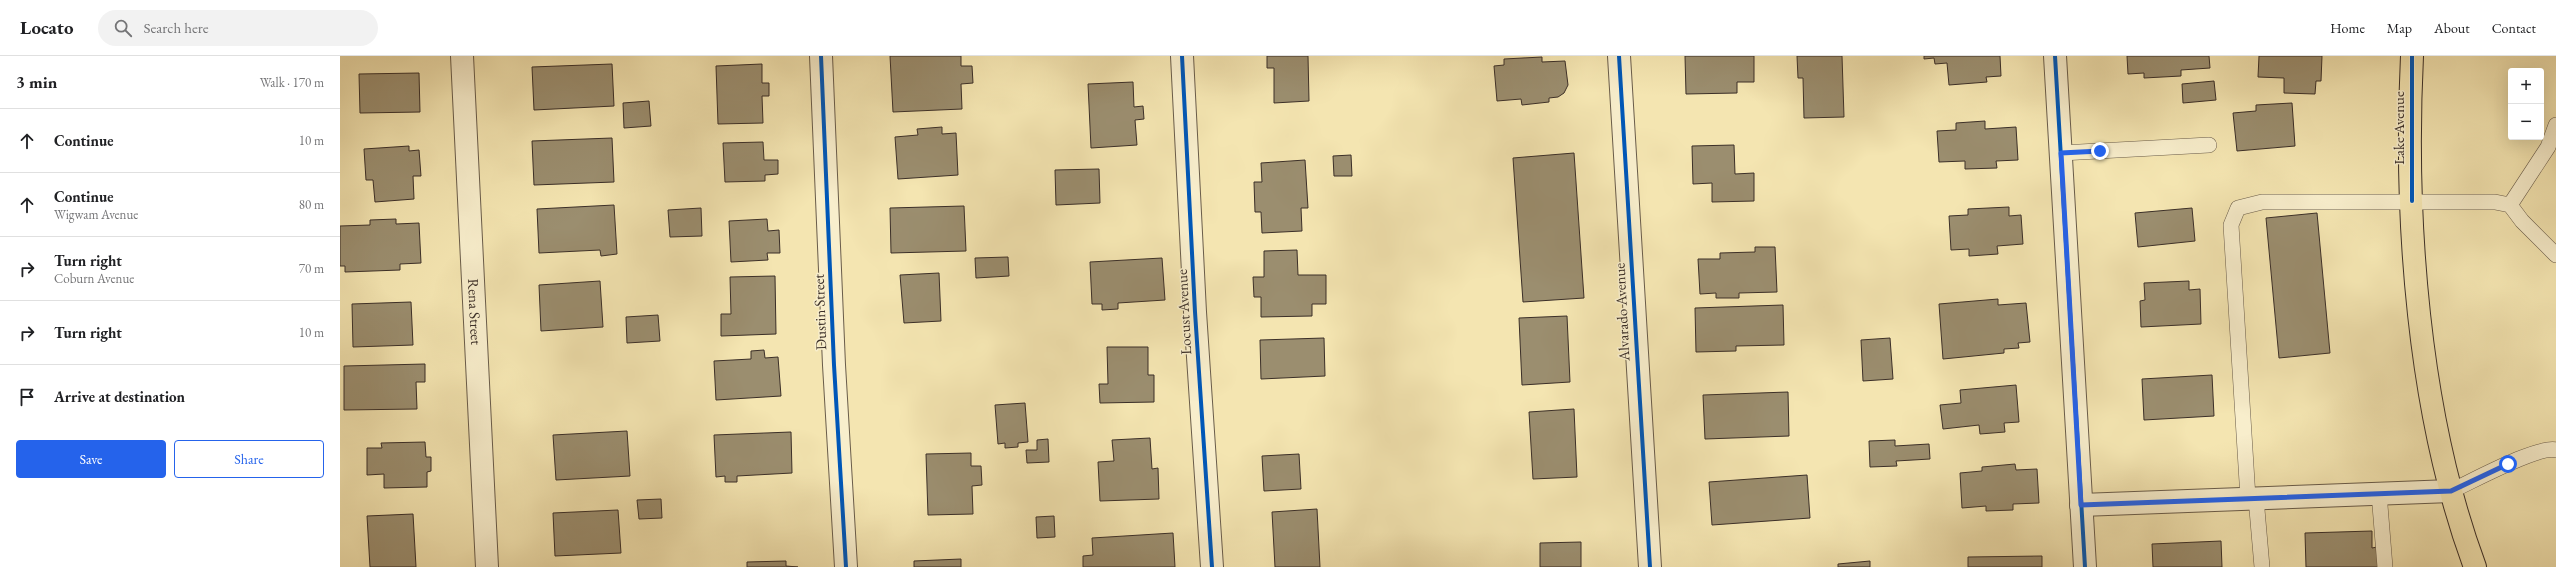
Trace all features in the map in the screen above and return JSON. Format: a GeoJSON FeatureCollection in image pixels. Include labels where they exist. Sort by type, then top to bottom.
{"type":"FeatureCollection","features":[{"type":"Feature","properties":{"kind":"main road","name":"Lake Avenue"},"geometry":{"type":"LineString","coordinates":[[2412,56],[2412,200],[2414,247],[2424,341],[2438,434],[2451,491],[2475,567]]}},
{"type":"Feature","properties":{"kind":"street","name":"Rena Street"},"geometry":{"type":"LineString","coordinates":[[462,56],[487,567]]}},
{"type":"Feature","properties":{"kind":"street","name":"Dustin Street"},"geometry":{"type":"LineString","coordinates":[[822,56],[834,357],[846,567]]}},
{"type":"Feature","properties":{"kind":"street","name":"Locust Avenue"},"geometry":{"type":"LineString","coordinates":[[1182,56],[1195,312],[1212,567]]}},
{"type":"Feature","properties":{"kind":"street","name":"Alvarado Avenue"},"geometry":{"type":"LineString","coordinates":[[1619,56],[1650,567]]}},
{"type":"Feature","properties":{"kind":"street"},"geometry":{"type":"LineString","coordinates":[[2055,56],[2084,567]]}},
{"type":"Feature","properties":{"kind":"street"},"geometry":{"type":"LineString","coordinates":[[2081,505],[2451,491]]}},
{"type":"Feature","properties":{"kind":"lane"},"geometry":{"type":"LineString","coordinates":[[2510,205],[2548,147],[2556,125]]}},
{"type":"Feature","properties":{"kind":"lane"},"geometry":{"type":"LineString","coordinates":[[2061,153],[2209,145]]}},
{"type":"Feature","properties":{"kind":"lane"},"geometry":{"type":"LineString","coordinates":[[2262,567],[2252,498],[2232,225],[2238,208],[2262,202],[2412,200],[2486,202],[2510,205],[2522,222],[2556,255]]}},
{"type":"Feature","properties":{"kind":"lane"},"geometry":{"type":"LineString","coordinates":[[2451,491],[2527,456],[2550,448],[2556,450]]}},
{"type":"Feature","properties":{"kind":"lane"},"geometry":{"type":"LineString","coordinates":[[2379,493],[2385,567]]}},
{"type":"Feature","properties":{"kind":"building"},"geometry":{"type":"Polygon","coordinates":[[[890,56],[961,56],[961,66],[972,66],[973,83],[961,84],[962,109],[893,112],[890,56]]]}},
{"type":"Feature","properties":{"kind":"building"},"geometry":{"type":"Polygon","coordinates":[[[1267,56],[1308,56],[1309,101],[1274,103],[1274,68],[1267,68],[1267,56]]]}},
{"type":"Feature","properties":{"kind":"building"},"geometry":{"type":"Polygon","coordinates":[[[1685,56],[1754,56],[1754,82],[1737,82],[1737,93],[1686,94],[1685,56]]]}},
{"type":"Feature","properties":{"kind":"building"},"geometry":{"type":"Polygon","coordinates":[[[1797,56],[1842,56],[1844,117],[1804,118],[1803,78],[1798,78],[1797,56]]]}},
{"type":"Feature","properties":{"kind":"building"},"geometry":{"type":"Polygon","coordinates":[[[1924,56],[2000,56],[2001,76],[1986,77],[1987,82],[1949,85],[1947,63],[1935,64],[1934,58],[1924,59],[1924,56]]]}},
{"type":"Feature","properties":{"kind":"building"},"geometry":{"type":"Polygon","coordinates":[[[2127,56],[2209,56],[2210,68],[2181,70],[2181,76],[2144,78],[2144,73],[2128,74],[2127,56]]]}},
{"type":"Feature","properties":{"kind":"building"},"geometry":{"type":"Polygon","coordinates":[[[2259,56],[2322,56],[2321,81],[2316,81],[2315,94],[2284,93],[2284,78],[2258,77],[2259,56]]]}},
{"type":"Feature","properties":{"kind":"building"},"geometry":{"type":"Polygon","coordinates":[[[1542,57],[1542,62],[1565,61],[1568,85],[1564,93],[1558,97],[1549,98],[1549,102],[1522,105],[1521,99],[1497,101],[1494,66],[1504,65],[1504,59],[1542,57]]]}},
{"type":"Feature","properties":{"kind":"building"},"geometry":{"type":"Polygon","coordinates":[[[612,64],[614,106],[534,110],[532,67],[612,64]]]}},
{"type":"Feature","properties":{"kind":"building"},"geometry":{"type":"Polygon","coordinates":[[[762,64],[762,83],[769,83],[769,96],[762,96],[763,123],[718,124],[716,66],[762,64]]]}},
{"type":"Feature","properties":{"kind":"building"},"geometry":{"type":"Polygon","coordinates":[[[419,73],[420,112],[360,113],[359,74],[419,73]]]}},
{"type":"Feature","properties":{"kind":"building"},"geometry":{"type":"Polygon","coordinates":[[[2214,81],[2216,100],[2183,103],[2182,84],[2214,81]]]}},
{"type":"Feature","properties":{"kind":"building"},"geometry":{"type":"Polygon","coordinates":[[[1133,82],[1134,107],[1143,106],[1144,119],[1135,120],[1137,145],[1091,148],[1088,84],[1133,82]]]}},
{"type":"Feature","properties":{"kind":"building"},"geometry":{"type":"Polygon","coordinates":[[[649,101],[651,126],[624,128],[623,103],[649,101]]]}},
{"type":"Feature","properties":{"kind":"building"},"geometry":{"type":"Polygon","coordinates":[[[2292,103],[2295,146],[2237,151],[2233,113],[2256,111],[2256,105],[2292,103]]]}},
{"type":"Feature","properties":{"kind":"building"},"geometry":{"type":"Polygon","coordinates":[[[1985,121],[1985,129],[2016,127],[2018,160],[1996,161],[1997,168],[1965,169],[1965,161],[1939,162],[1937,131],[1956,130],[1956,123],[1985,121]]]}},
{"type":"Feature","properties":{"kind":"building"},"geometry":{"type":"Polygon","coordinates":[[[942,127],[942,134],[956,133],[958,175],[898,179],[895,137],[918,135],[917,129],[942,127]]]}},
{"type":"Feature","properties":{"kind":"building"},"geometry":{"type":"Polygon","coordinates":[[[612,138],[614,182],[534,185],[532,141],[612,138]]]}},
{"type":"Feature","properties":{"kind":"building"},"geometry":{"type":"Polygon","coordinates":[[[763,142],[764,160],[778,160],[778,174],[765,175],[765,181],[725,182],[723,143],[763,142]]]}},
{"type":"Feature","properties":{"kind":"building"},"geometry":{"type":"Polygon","coordinates":[[[1734,145],[1735,174],[1754,173],[1754,201],[1712,202],[1712,183],[1693,184],[1692,146],[1734,145]]]}},
{"type":"Feature","properties":{"kind":"building"},"geometry":{"type":"Polygon","coordinates":[[[409,146],[409,151],[419,150],[421,176],[413,176],[414,199],[375,202],[373,180],[366,180],[364,149],[409,146]]]}},
{"type":"Feature","properties":{"kind":"building"},"geometry":{"type":"Polygon","coordinates":[[[1574,153],[1584,298],[1523,302],[1513,158],[1574,153]]]}},
{"type":"Feature","properties":{"kind":"building"},"geometry":{"type":"Polygon","coordinates":[[[1351,155],[1352,176],[1334,176],[1333,156],[1351,155]]]}},
{"type":"Feature","properties":{"kind":"building"},"geometry":{"type":"Polygon","coordinates":[[[1305,160],[1308,208],[1301,208],[1302,231],[1262,233],[1261,212],[1255,212],[1254,182],[1262,182],[1261,163],[1305,160]]]}},
{"type":"Feature","properties":{"kind":"building"},"geometry":{"type":"Polygon","coordinates":[[[1099,169],[1100,203],[1056,205],[1055,170],[1099,169]]]}},
{"type":"Feature","properties":{"kind":"building"},"geometry":{"type":"Polygon","coordinates":[[[614,205],[617,254],[601,256],[600,250],[539,253],[537,209],[614,205]]]}},
{"type":"Feature","properties":{"kind":"building"},"geometry":{"type":"Polygon","coordinates":[[[964,206],[966,251],[891,253],[890,208],[964,206]]]}},
{"type":"Feature","properties":{"kind":"building"},"geometry":{"type":"Polygon","coordinates":[[[2009,207],[2009,216],[2021,215],[2023,244],[1997,246],[1998,254],[1969,256],[1969,249],[1951,250],[1949,216],[1968,215],[1968,209],[2009,207]]]}},
{"type":"Feature","properties":{"kind":"building"},"geometry":{"type":"Polygon","coordinates":[[[701,208],[702,236],[670,237],[668,210],[701,208]]]}},
{"type":"Feature","properties":{"kind":"building"},"geometry":{"type":"Polygon","coordinates":[[[2192,208],[2195,241],[2138,247],[2135,213],[2192,208]]]}},
{"type":"Feature","properties":{"kind":"building"},"geometry":{"type":"Polygon","coordinates":[[[2317,213],[2330,353],[2279,358],[2266,218],[2317,213]]]}},
{"type":"Feature","properties":{"kind":"building"},"geometry":{"type":"Polygon","coordinates":[[[396,219],[396,224],[419,223],[421,263],[400,264],[400,270],[345,272],[345,266],[340,266],[340,226],[370,225],[370,220],[396,219]]]}},
{"type":"Feature","properties":{"kind":"building"},"geometry":{"type":"Polygon","coordinates":[[[767,219],[768,231],[779,230],[780,253],[767,253],[768,260],[731,262],[729,221],[767,219]]]}},
{"type":"Feature","properties":{"kind":"building"},"geometry":{"type":"Polygon","coordinates":[[[1755,247],[1775,247],[1777,292],[1739,293],[1739,298],[1716,298],[1716,293],[1700,294],[1698,259],[1720,259],[1720,253],[1755,252],[1755,247]]]}},
{"type":"Feature","properties":{"kind":"building"},"geometry":{"type":"Polygon","coordinates":[[[1297,250],[1298,275],[1326,275],[1326,304],[1312,304],[1312,316],[1261,317],[1261,297],[1254,297],[1253,277],[1264,277],[1264,251],[1297,250]]]}},
{"type":"Feature","properties":{"kind":"building"},"geometry":{"type":"Polygon","coordinates":[[[1008,257],[1009,276],[976,278],[975,258],[1008,257]]]}},
{"type":"Feature","properties":{"kind":"building"},"geometry":{"type":"Polygon","coordinates":[[[1162,258],[1165,300],[1118,303],[1118,309],[1102,310],[1102,304],[1092,304],[1090,262],[1162,258]]]}},
{"type":"Feature","properties":{"kind":"building"},"geometry":{"type":"Polygon","coordinates":[[[939,273],[941,321],[904,323],[900,275],[939,273]]]}},
{"type":"Feature","properties":{"kind":"building"},"geometry":{"type":"Polygon","coordinates":[[[775,276],[776,334],[721,336],[721,314],[731,314],[730,277],[775,276]]]}},
{"type":"Feature","properties":{"kind":"building"},"geometry":{"type":"Polygon","coordinates":[[[600,281],[603,327],[541,331],[539,285],[600,281]]]}},
{"type":"Feature","properties":{"kind":"building"},"geometry":{"type":"Polygon","coordinates":[[[2189,281],[2189,290],[2200,289],[2201,324],[2141,327],[2140,301],[2145,300],[2144,283],[2189,281]]]}},
{"type":"Feature","properties":{"kind":"building"},"geometry":{"type":"Polygon","coordinates":[[[1998,299],[1998,305],[2026,303],[2030,342],[2018,343],[2019,348],[2004,349],[2004,353],[1943,359],[1939,304],[1998,299]]]}},
{"type":"Feature","properties":{"kind":"building"},"geometry":{"type":"Polygon","coordinates":[[[411,302],[413,345],[353,347],[352,304],[411,302]]]}},
{"type":"Feature","properties":{"kind":"building"},"geometry":{"type":"Polygon","coordinates":[[[1783,305],[1784,345],[1736,346],[1736,351],[1696,352],[1695,308],[1783,305]]]}},
{"type":"Feature","properties":{"kind":"building"},"geometry":{"type":"Polygon","coordinates":[[[658,315],[660,341],[627,343],[626,317],[658,315]]]}},
{"type":"Feature","properties":{"kind":"building"},"geometry":{"type":"Polygon","coordinates":[[[1567,316],[1570,382],[1522,385],[1519,318],[1567,316]]]}},
{"type":"Feature","properties":{"kind":"building"},"geometry":{"type":"Polygon","coordinates":[[[1324,338],[1325,376],[1261,379],[1260,340],[1324,338]]]}},
{"type":"Feature","properties":{"kind":"building"},"geometry":{"type":"Polygon","coordinates":[[[1890,338],[1893,379],[1863,381],[1861,340],[1890,338]]]}},
{"type":"Feature","properties":{"kind":"building"},"geometry":{"type":"Polygon","coordinates":[[[1107,347],[1148,347],[1148,375],[1154,375],[1154,402],[1100,403],[1099,384],[1108,384],[1107,347]]]}},
{"type":"Feature","properties":{"kind":"building"},"geometry":{"type":"Polygon","coordinates":[[[764,350],[765,358],[778,357],[781,396],[716,400],[714,361],[751,359],[751,351],[764,350]]]}},
{"type":"Feature","properties":{"kind":"building"},"geometry":{"type":"Polygon","coordinates":[[[425,364],[425,382],[416,382],[417,409],[344,410],[344,366],[425,364]]]}},
{"type":"Feature","properties":{"kind":"building"},"geometry":{"type":"Polygon","coordinates":[[[2212,375],[2214,416],[2144,420],[2142,379],[2212,375]]]}},
{"type":"Feature","properties":{"kind":"building"},"geometry":{"type":"Polygon","coordinates":[[[2016,385],[2019,422],[2004,423],[2005,432],[1980,434],[1979,425],[1943,429],[1940,405],[1961,403],[1960,390],[2016,385]]]}},
{"type":"Feature","properties":{"kind":"building"},"geometry":{"type":"Polygon","coordinates":[[[1788,392],[1789,436],[1705,439],[1703,395],[1788,392]]]}},
{"type":"Feature","properties":{"kind":"building"},"geometry":{"type":"Polygon","coordinates":[[[1025,403],[1028,442],[1018,443],[1018,447],[1005,448],[1005,443],[998,444],[995,405],[1025,403]]]}},
{"type":"Feature","properties":{"kind":"building"},"geometry":{"type":"Polygon","coordinates":[[[1574,409],[1577,477],[1533,479],[1529,412],[1574,409]]]}},
{"type":"Feature","properties":{"kind":"building"},"geometry":{"type":"Polygon","coordinates":[[[627,431],[630,476],[556,480],[553,435],[627,431]]]}},
{"type":"Feature","properties":{"kind":"building"},"geometry":{"type":"Polygon","coordinates":[[[791,432],[792,473],[737,476],[737,482],[725,482],[725,476],[716,477],[714,435],[791,432]]]}},
{"type":"Feature","properties":{"kind":"building"},"geometry":{"type":"Polygon","coordinates":[[[1150,438],[1152,469],[1158,468],[1159,499],[1100,501],[1098,462],[1114,461],[1112,440],[1150,438]]]}},
{"type":"Feature","properties":{"kind":"building"},"geometry":{"type":"Polygon","coordinates":[[[1048,439],[1049,462],[1027,463],[1026,450],[1037,450],[1037,440],[1048,439]]]}},
{"type":"Feature","properties":{"kind":"building"},"geometry":{"type":"Polygon","coordinates":[[[1895,440],[1895,446],[1929,444],[1930,459],[1896,461],[1897,466],[1870,467],[1869,441],[1895,440]]]}},
{"type":"Feature","properties":{"kind":"building"},"geometry":{"type":"Polygon","coordinates":[[[425,442],[426,457],[431,457],[431,471],[427,472],[427,487],[384,488],[384,474],[367,475],[367,448],[382,448],[381,443],[425,442]]]}},
{"type":"Feature","properties":{"kind":"building"},"geometry":{"type":"Polygon","coordinates":[[[971,453],[971,466],[981,466],[982,485],[972,486],[973,514],[928,515],[926,454],[971,453]]]}},
{"type":"Feature","properties":{"kind":"building"},"geometry":{"type":"Polygon","coordinates":[[[1299,454],[1301,489],[1264,491],[1262,456],[1299,454]]]}},
{"type":"Feature","properties":{"kind":"building"},"geometry":{"type":"Polygon","coordinates":[[[2015,464],[2016,470],[2037,469],[2039,503],[2013,504],[2013,510],[1986,511],[1986,506],[1962,508],[1960,473],[1982,471],[1982,467],[2015,464]]]}},
{"type":"Feature","properties":{"kind":"building"},"geometry":{"type":"Polygon","coordinates":[[[1807,475],[1810,518],[1712,525],[1709,482],[1807,475]]]}},
{"type":"Feature","properties":{"kind":"building"},"geometry":{"type":"Polygon","coordinates":[[[661,499],[662,518],[639,519],[637,500],[661,499]]]}},
{"type":"Feature","properties":{"kind":"building"},"geometry":{"type":"Polygon","coordinates":[[[1317,509],[1320,567],[1275,567],[1272,512],[1317,509]]]}},
{"type":"Feature","properties":{"kind":"building"},"geometry":{"type":"Polygon","coordinates":[[[618,510],[621,553],[555,556],[553,513],[618,510]]]}},
{"type":"Feature","properties":{"kind":"building"},"geometry":{"type":"Polygon","coordinates":[[[413,514],[416,567],[370,567],[367,516],[413,514]]]}},
{"type":"Feature","properties":{"kind":"building"},"geometry":{"type":"Polygon","coordinates":[[[1054,516],[1055,537],[1037,538],[1036,517],[1054,516]]]}},
{"type":"Feature","properties":{"kind":"building"},"geometry":{"type":"Polygon","coordinates":[[[2372,531],[2372,548],[2377,547],[2378,567],[2306,567],[2305,533],[2372,531]]]}},
{"type":"Feature","properties":{"kind":"building"},"geometry":{"type":"Polygon","coordinates":[[[1173,533],[1175,567],[1083,567],[1083,556],[1093,555],[1092,538],[1173,533]]]}},
{"type":"Feature","properties":{"kind":"building"},"geometry":{"type":"Polygon","coordinates":[[[2221,541],[2222,567],[2153,567],[2152,544],[2221,541]]]}},
{"type":"Feature","properties":{"kind":"building"},"geometry":{"type":"Polygon","coordinates":[[[1581,542],[1581,567],[1540,567],[1540,543],[1581,542]]]}},
{"type":"Feature","properties":{"kind":"building"},"geometry":{"type":"Polygon","coordinates":[[[2042,556],[2042,567],[1968,567],[1968,557],[2042,556]]]}},
{"type":"Feature","properties":{"kind":"building"},"geometry":{"type":"Polygon","coordinates":[[[961,559],[961,567],[914,567],[914,561],[961,559]]]}},
{"type":"Feature","properties":{"kind":"building"},"geometry":{"type":"Polygon","coordinates":[[[786,561],[786,566],[798,567],[747,567],[747,562],[786,561]]]}},
{"type":"Feature","properties":{"kind":"building"},"geometry":{"type":"Polygon","coordinates":[[[1870,561],[1870,567],[1838,567],[1838,564],[1870,561]]]}},
{"type":"Feature","properties":{"kind":"cycle path"},"geometry":{"type":"LineString","coordinates":[[821,56],[834,365],[846,567]]}},
{"type":"Feature","properties":{"kind":"cycle path"},"geometry":{"type":"LineString","coordinates":[[1182,56],[1195,312],[1212,567]]}},
{"type":"Feature","properties":{"kind":"cycle path"},"geometry":{"type":"LineString","coordinates":[[1619,56],[1650,567]]}},
{"type":"Feature","properties":{"kind":"cycle path"},"geometry":{"type":"LineString","coordinates":[[2055,56],[2085,567]]}},
{"type":"Feature","properties":{"kind":"cycle path"},"geometry":{"type":"LineString","coordinates":[[2412,56],[2412,201]]}},
{"type":"Feature","properties":{"kind":"route"},"geometry":{"type":"LineString","coordinates":[[2100,151],[2061,153],[2081,505],[2451,491],[2508,464]]}}]}
